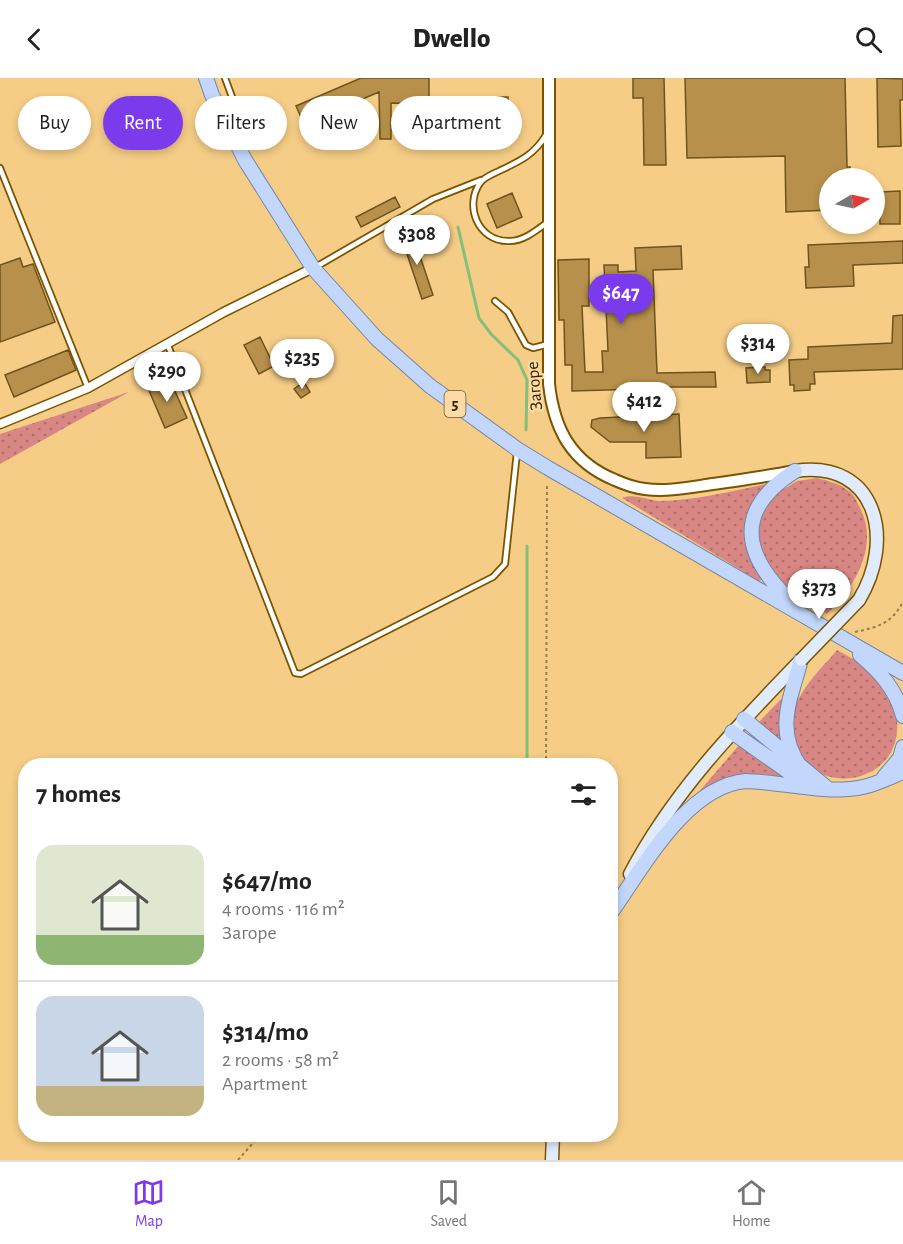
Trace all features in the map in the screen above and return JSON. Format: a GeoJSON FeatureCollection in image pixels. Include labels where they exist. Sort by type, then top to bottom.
{"type":"FeatureCollection","features":[{"type":"Feature","properties":{"kind":"main road","name":"5"},"geometry":{"type":"LineString","coordinates":[[206,78],[242,155],[313,268],[377,339],[430,386],[517,449],[548,468],[903,672]]}},
{"type":"Feature","properties":{"kind":"main road"},"geometry":{"type":"LineString","coordinates":[[618,897],[668,812],[696,775],[744,719],[859,600],[872,574],[878,551],[878,529],[871,507],[858,488],[841,476],[819,469],[795,471],[772,487],[759,505],[752,524],[752,544],[768,578],[810,618]]}},
{"type":"Feature","properties":{"kind":"main road"},"geometry":{"type":"LineString","coordinates":[[838,636],[884,677],[896,696],[903,716]]}},
{"type":"Feature","properties":{"kind":"main road"},"geometry":{"type":"LineString","coordinates":[[801,660],[788,709],[786,729],[789,747],[802,769]]}},
{"type":"Feature","properties":{"kind":"main road"},"geometry":{"type":"LineString","coordinates":[[744,719],[827,788]]}},
{"type":"Feature","properties":{"kind":"main road"},"geometry":{"type":"LineString","coordinates":[[732,732],[812,788]]}},
{"type":"Feature","properties":{"kind":"main road"},"geometry":{"type":"LineString","coordinates":[[878,783],[894,767],[903,747]]}},
{"type":"Feature","properties":{"kind":"main road"},"geometry":{"type":"LineString","coordinates":[[618,902],[674,824],[709,794],[726,784],[746,781],[841,789],[878,783],[903,772]]}},
{"type":"Feature","properties":{"kind":"main road"},"geometry":{"type":"LineString","coordinates":[[552,1160],[553,1142]]}},
{"type":"Feature","properties":{"kind":"street","name":"Загоре"},"geometry":{"type":"LineString","coordinates":[[549,78],[549,384],[554,417],[570,447],[581,460],[603,474],[626,485],[644,489],[681,489],[795,471]]}},
{"type":"Feature","properties":{"kind":"street"},"geometry":{"type":"LineString","coordinates":[[0,424],[88,388],[224,312],[313,268]]}},
{"type":"Feature","properties":{"kind":"lane"},"geometry":{"type":"LineString","coordinates":[[200,78],[212,95]]}},
{"type":"Feature","properties":{"kind":"lane"},"geometry":{"type":"LineString","coordinates":[[225,78],[235,105],[242,155]]}},
{"type":"Feature","properties":{"kind":"lane"},"geometry":{"type":"LineString","coordinates":[[313,268],[433,199],[481,180],[531,154],[538,149],[549,130]]}},
{"type":"Feature","properties":{"kind":"lane"},"geometry":{"type":"LineString","coordinates":[[0,168],[88,388]]}},
{"type":"Feature","properties":{"kind":"lane"},"geometry":{"type":"LineString","coordinates":[[481,180],[473,197],[472,206],[477,223],[489,236],[508,242],[518,240],[549,221]]}},
{"type":"Feature","properties":{"kind":"lane"},"geometry":{"type":"LineString","coordinates":[[495,301],[508,312],[526,345],[533,348],[549,344]]}},
{"type":"Feature","properties":{"kind":"lane"},"geometry":{"type":"LineString","coordinates":[[167,343],[295,673],[298,674],[493,577],[501,570],[505,564],[517,449]]}},
{"type":"Feature","properties":{"kind":"path"},"geometry":{"type":"LineString","coordinates":[[546,758],[548,468]]}},
{"type":"Feature","properties":{"kind":"path"},"geometry":{"type":"LineString","coordinates":[[838,636],[881,626],[898,611],[903,602]]}},
{"type":"Feature","properties":{"kind":"path"},"geometry":{"type":"LineString","coordinates":[[238,1160],[254,1142]]}},
{"type":"Feature","properties":{"kind":"shaded area"},"geometry":{"type":"Polygon","coordinates":[[[129,392],[0,464],[0,434],[129,392]]]}},
{"type":"Feature","properties":{"kind":"shaded area"},"geometry":{"type":"Polygon","coordinates":[[[817,478],[839,485],[853,495],[863,515],[867,537],[860,569],[844,596],[827,614],[781,583],[762,555],[757,536],[760,520],[768,505],[779,492],[797,481],[817,478]]]}},
{"type":"Feature","properties":{"kind":"shaded area"},"geometry":{"type":"Polygon","coordinates":[[[767,484],[753,508],[746,532],[749,555],[764,579],[759,581],[622,498],[636,496],[659,501],[686,499],[767,484]]]}},
{"type":"Feature","properties":{"kind":"shaded area"},"geometry":{"type":"Polygon","coordinates":[[[837,650],[859,663],[883,685],[897,720],[894,745],[883,763],[865,774],[846,778],[826,775],[808,765],[797,748],[794,723],[795,707],[799,697],[837,650]]]}},
{"type":"Feature","properties":{"kind":"shaded area"},"geometry":{"type":"Polygon","coordinates":[[[787,693],[786,749],[758,723],[787,693]]]}},
{"type":"Feature","properties":{"kind":"shaded area"},"geometry":{"type":"Polygon","coordinates":[[[739,745],[792,780],[764,774],[732,776],[692,800],[739,745]]]}},
{"type":"Feature","properties":{"kind":"building"},"geometry":{"type":"Polygon","coordinates":[[[361,78],[429,78],[429,96],[391,96],[391,139],[380,139],[379,92],[370,96],[319,96],[361,78]]]}},
{"type":"Feature","properties":{"kind":"building"},"geometry":{"type":"Polygon","coordinates":[[[633,78],[664,78],[666,165],[644,165],[643,98],[633,98],[633,78]]]}},
{"type":"Feature","properties":{"kind":"building"},"geometry":{"type":"Polygon","coordinates":[[[685,78],[845,78],[847,167],[850,168],[819,168],[819,210],[786,212],[785,156],[687,158],[685,78]]]}},
{"type":"Feature","properties":{"kind":"building"},"geometry":{"type":"Polygon","coordinates":[[[877,78],[903,79],[903,100],[900,100],[901,146],[878,147],[877,78]]]}},
{"type":"Feature","properties":{"kind":"building"},"geometry":{"type":"Polygon","coordinates":[[[900,191],[900,224],[885,224],[885,192],[900,191]]]}},
{"type":"Feature","properties":{"kind":"building"},"geometry":{"type":"Polygon","coordinates":[[[512,193],[522,217],[497,228],[487,204],[512,193]]]}},
{"type":"Feature","properties":{"kind":"building"},"geometry":{"type":"Polygon","coordinates":[[[395,197],[400,207],[361,227],[356,217],[395,197]]]}},
{"type":"Feature","properties":{"kind":"building"},"geometry":{"type":"Polygon","coordinates":[[[412,232],[433,295],[422,299],[401,236],[412,232]]]}},
{"type":"Feature","properties":{"kind":"building"},"geometry":{"type":"Polygon","coordinates":[[[903,241],[903,263],[853,265],[854,286],[806,288],[805,267],[809,267],[808,245],[903,241]]]}},
{"type":"Feature","properties":{"kind":"building"},"geometry":{"type":"Polygon","coordinates":[[[681,246],[682,269],[653,270],[657,373],[715,372],[716,387],[653,387],[654,394],[643,395],[642,389],[572,391],[572,365],[565,365],[564,320],[559,320],[558,260],[589,259],[589,306],[582,306],[585,372],[603,372],[602,351],[608,351],[604,265],[618,265],[618,272],[636,271],[635,248],[681,246]]]}},
{"type":"Feature","properties":{"kind":"building"},"geometry":{"type":"Polygon","coordinates":[[[20,258],[23,267],[33,264],[55,322],[0,342],[0,265],[20,258]]]}},
{"type":"Feature","properties":{"kind":"building"},"geometry":{"type":"Polygon","coordinates":[[[903,315],[903,369],[814,372],[815,384],[810,384],[810,390],[794,391],[794,385],[790,385],[789,360],[808,359],[808,347],[892,343],[893,316],[903,315]]]}},
{"type":"Feature","properties":{"kind":"building"},"geometry":{"type":"Polygon","coordinates":[[[260,337],[274,366],[259,374],[244,345],[260,337]]]}},
{"type":"Feature","properties":{"kind":"building"},"geometry":{"type":"Polygon","coordinates":[[[68,350],[76,370],[14,397],[5,375],[68,350]]]}},
{"type":"Feature","properties":{"kind":"building"},"geometry":{"type":"Polygon","coordinates":[[[765,367],[765,370],[770,370],[770,382],[747,383],[746,368],[765,367]]]}},
{"type":"Feature","properties":{"kind":"building"},"geometry":{"type":"Polygon","coordinates":[[[169,378],[187,418],[165,428],[148,388],[169,378]]]}},
{"type":"Feature","properties":{"kind":"building"},"geometry":{"type":"Polygon","coordinates":[[[304,382],[310,392],[301,398],[294,389],[304,382]]]}},
{"type":"Feature","properties":{"kind":"building"},"geometry":{"type":"Polygon","coordinates":[[[679,414],[681,457],[646,458],[646,442],[610,442],[591,427],[592,420],[600,418],[679,414]]]}},
{"type":"Feature","properties":{"kind":"waterway"},"geometry":{"type":"LineString","coordinates":[[458,227],[479,318],[491,334],[518,360],[527,380],[526,430]]}},
{"type":"Feature","properties":{"kind":"waterway"},"geometry":{"type":"LineString","coordinates":[[527,546],[527,758]]}}]}
